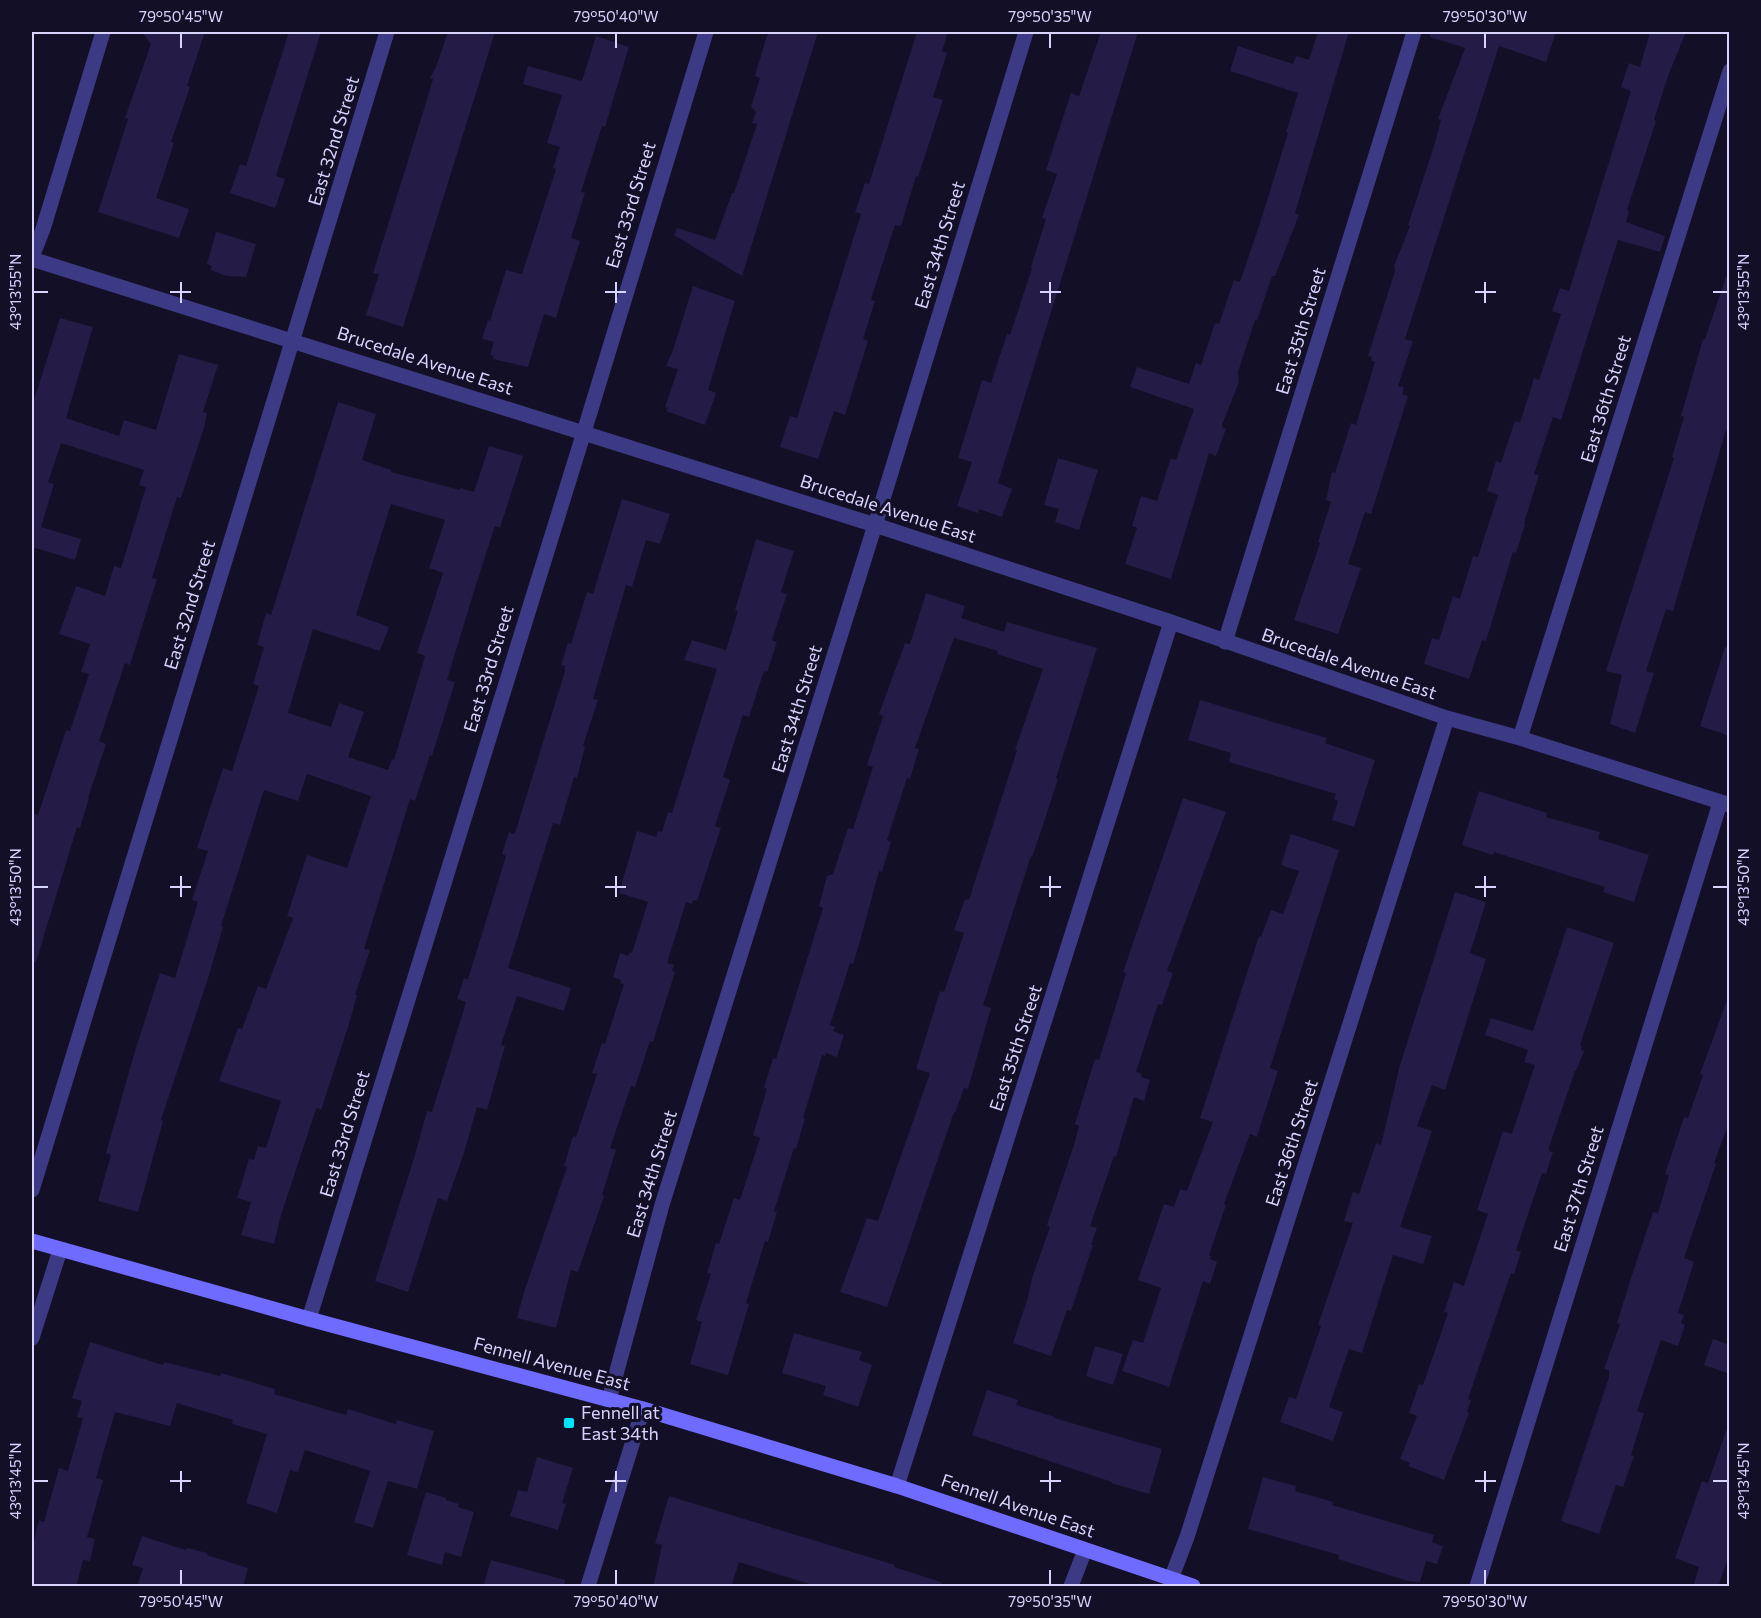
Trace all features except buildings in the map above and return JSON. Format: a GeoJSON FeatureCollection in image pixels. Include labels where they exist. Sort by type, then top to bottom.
{"type":"FeatureCollection","features":[{"type":"Feature","properties":{"kind":"main road","name":"Fennell Avenue East"},"geometry":{"type":"LineString","coordinates":[[32,1241],[309,1319],[643,1408],[897,1486],[1193,1587]]}},
{"type":"Feature","properties":{"kind":"street"},"geometry":{"type":"LineString","coordinates":[[32,258],[104,32]]}},
{"type":"Feature","properties":{"kind":"street","name":"East 32nd Street"},"geometry":{"type":"LineString","coordinates":[[32,1190],[387,32]]}},
{"type":"Feature","properties":{"kind":"street","name":"East 33rd Street"},"geometry":{"type":"LineString","coordinates":[[309,1319],[584,432],[632,267],[705,32]]}},
{"type":"Feature","properties":{"kind":"street","name":"East 34th Street"},"geometry":{"type":"LineString","coordinates":[[609,1400],[662,1205],[875,525],[1026,32]]}},
{"type":"Feature","properties":{"kind":"street","name":"East 35th Street"},"geometry":{"type":"LineString","coordinates":[[1225,642],[1414,32]]}},
{"type":"Feature","properties":{"kind":"street","name":"East 36th Street"},"geometry":{"type":"LineString","coordinates":[[1520,738],[1730,71]]}},
{"type":"Feature","properties":{"kind":"street","name":"Brucedale Avenue East"},"geometry":{"type":"LineString","coordinates":[[32,258],[875,525],[1171,622],[1447,718],[1520,738],[1725,804]]}},
{"type":"Feature","properties":{"kind":"street","name":"East 35th Street"},"geometry":{"type":"LineString","coordinates":[[897,1486],[1171,622]]}},
{"type":"Feature","properties":{"kind":"street","name":"East 36th Street"},"geometry":{"type":"LineString","coordinates":[[1171,1579],[1187,1537],[1447,718]]}},
{"type":"Feature","properties":{"kind":"street","name":"East 37th Street"},"geometry":{"type":"LineString","coordinates":[[1477,1587],[1725,804]]}},
{"type":"Feature","properties":{"kind":"street"},"geometry":{"type":"LineString","coordinates":[[32,1338],[60,1250]]}},
{"type":"Feature","properties":{"kind":"street"},"geometry":{"type":"LineString","coordinates":[[588,1587],[643,1408]]}},
{"type":"Feature","properties":{"kind":"street"},"geometry":{"type":"LineString","coordinates":[[1071,1587],[1085,1550]]}},
{"type":"Feature","properties":{"kind":"place","name":"Fennell at East 34th"},"geometry":{"type":"Point","coordinates":[569,1423]}}]}
